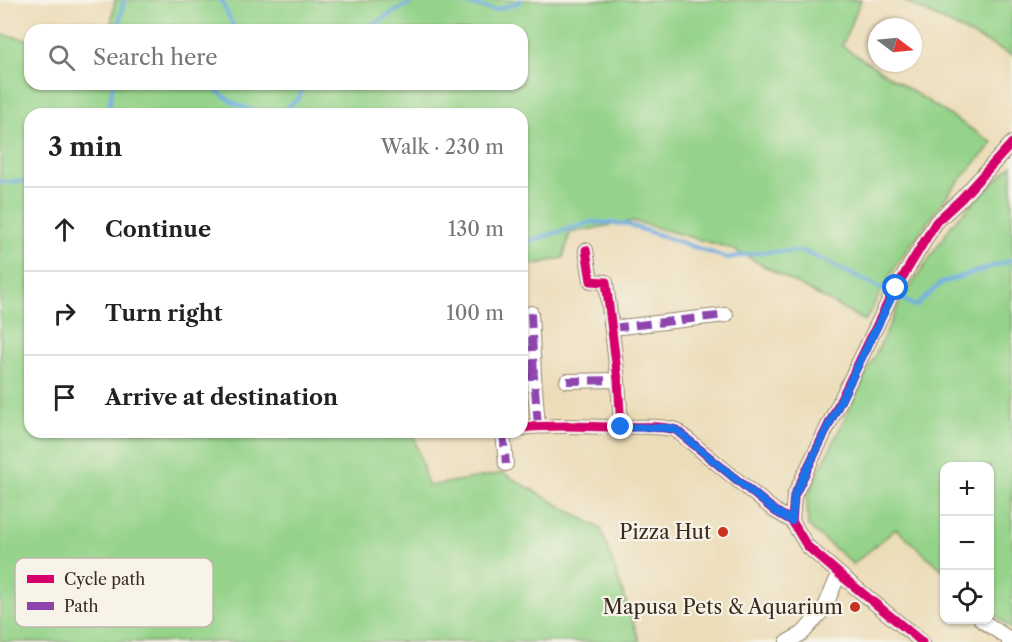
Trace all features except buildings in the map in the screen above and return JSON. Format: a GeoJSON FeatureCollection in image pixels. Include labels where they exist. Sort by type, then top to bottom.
{"type":"FeatureCollection","features":[{"type":"Feature","properties":{"kind":"street"},"geometry":{"type":"LineString","coordinates":[[792,521],[794,496],[893,293],[936,222],[961,199],[1012,143]]}},
{"type":"Feature","properties":{"kind":"street"},"geometry":{"type":"LineString","coordinates":[[586,250],[591,281],[606,282],[618,380],[621,427]]}},
{"type":"Feature","properties":{"kind":"street"},"geometry":{"type":"LineString","coordinates":[[531,313],[528,376],[538,426]]}},
{"type":"Feature","properties":{"kind":"street"},"geometry":{"type":"LineString","coordinates":[[612,328],[726,315]]}},
{"type":"Feature","properties":{"kind":"street"},"geometry":{"type":"LineString","coordinates":[[567,381],[618,380]]}},
{"type":"Feature","properties":{"kind":"street"},"geometry":{"type":"LineString","coordinates":[[528,427],[621,427],[676,430],[775,511],[792,521],[807,546],[922,642]]}},
{"type":"Feature","properties":{"kind":"street"},"geometry":{"type":"LineString","coordinates":[[504,438],[506,464]]}},
{"type":"Feature","properties":{"kind":"street"},"geometry":{"type":"LineString","coordinates":[[787,642],[803,633],[824,609],[839,574]]}},
{"type":"Feature","properties":{"kind":"street"},"geometry":{"type":"LineString","coordinates":[[987,624],[1008,638],[1010,642]]}},
{"type":"Feature","properties":{"kind":"green space"},"geometry":{"type":"Polygon","coordinates":[[[115,0],[861,0],[842,46],[868,63],[868,72],[882,72],[993,143],[952,189],[896,265],[865,321],[733,249],[633,221],[570,233],[563,258],[528,266],[528,108],[24,108],[24,438],[415,438],[428,486],[503,473],[601,529],[640,642],[0,642],[0,34],[24,39],[24,90],[528,90],[528,24],[111,24],[115,0]]]}},
{"type":"Feature","properties":{"kind":"green space"},"geometry":{"type":"Polygon","coordinates":[[[902,0],[1012,0],[1012,55],[902,0]]]}},
{"type":"Feature","properties":{"kind":"green space"},"geometry":{"type":"Polygon","coordinates":[[[1012,165],[1012,630],[994,614],[994,462],[940,462],[940,568],[896,529],[853,564],[808,526],[807,497],[901,301],[953,223],[1012,165]]]}},
{"type":"Feature","properties":{"kind":"waterway"},"geometry":{"type":"LineString","coordinates":[[119,24],[124,0]]}},
{"type":"Feature","properties":{"kind":"waterway"},"geometry":{"type":"LineString","coordinates":[[219,0],[233,24]]}},
{"type":"Feature","properties":{"kind":"waterway"},"geometry":{"type":"LineString","coordinates":[[373,24],[415,0]]}},
{"type":"Feature","properties":{"kind":"waterway"},"geometry":{"type":"LineString","coordinates":[[450,0],[494,10],[518,3],[520,0]]}},
{"type":"Feature","properties":{"kind":"waterway"},"geometry":{"type":"LineString","coordinates":[[109,108],[112,90]]}},
{"type":"Feature","properties":{"kind":"waterway"},"geometry":{"type":"LineString","coordinates":[[216,90],[232,102],[246,108]]}},
{"type":"Feature","properties":{"kind":"waterway"},"geometry":{"type":"LineString","coordinates":[[286,108],[299,98],[301,90]]}},
{"type":"Feature","properties":{"kind":"waterway"},"geometry":{"type":"LineString","coordinates":[[0,182],[24,181]]}},
{"type":"Feature","properties":{"kind":"waterway"},"geometry":{"type":"LineString","coordinates":[[528,241],[592,222],[626,224],[727,258],[763,252],[803,251],[889,292]]}},
{"type":"Feature","properties":{"kind":"waterway"},"geometry":{"type":"LineString","coordinates":[[896,296],[916,306],[941,283],[1012,260]]}},
{"type":"Feature","properties":{"kind":"marked path"},"geometry":{"type":"LineString","coordinates":[[531,313],[534,376]]}},
{"type":"Feature","properties":{"kind":"marked path"},"geometry":{"type":"LineString","coordinates":[[612,328],[726,315]]}},
{"type":"Feature","properties":{"kind":"marked path"},"geometry":{"type":"LineString","coordinates":[[528,376],[534,376],[538,426],[534,427]]}},
{"type":"Feature","properties":{"kind":"marked path"},"geometry":{"type":"LineString","coordinates":[[567,381],[618,380]]}},
{"type":"Feature","properties":{"kind":"marked path"},"geometry":{"type":"LineString","coordinates":[[504,438],[506,464]]}},
{"type":"Feature","properties":{"kind":"cycle path"},"geometry":{"type":"LineString","coordinates":[[922,642],[807,546],[792,521],[794,496],[890,298],[936,222],[961,199],[1012,143]]}},
{"type":"Feature","properties":{"kind":"cycle path"},"geometry":{"type":"LineString","coordinates":[[586,250],[591,281],[606,282],[618,380],[621,427]]}},
{"type":"Feature","properties":{"kind":"cycle path"},"geometry":{"type":"LineString","coordinates":[[528,428],[663,427],[676,430],[775,511],[792,521]]}},
{"type":"Feature","properties":{"kind":"place","name":"Pizza Hut"},"geometry":{"type":"Point","coordinates":[723,532]}},
{"type":"Feature","properties":{"kind":"place","name":"Mapusa Pets & Aquarium"},"geometry":{"type":"Point","coordinates":[855,607]}},
{"type":"Feature","properties":{"kind":"route"},"geometry":{"type":"LineString","coordinates":[[621,427],[676,430],[775,511],[792,521],[794,496],[896,288]]}}]}
